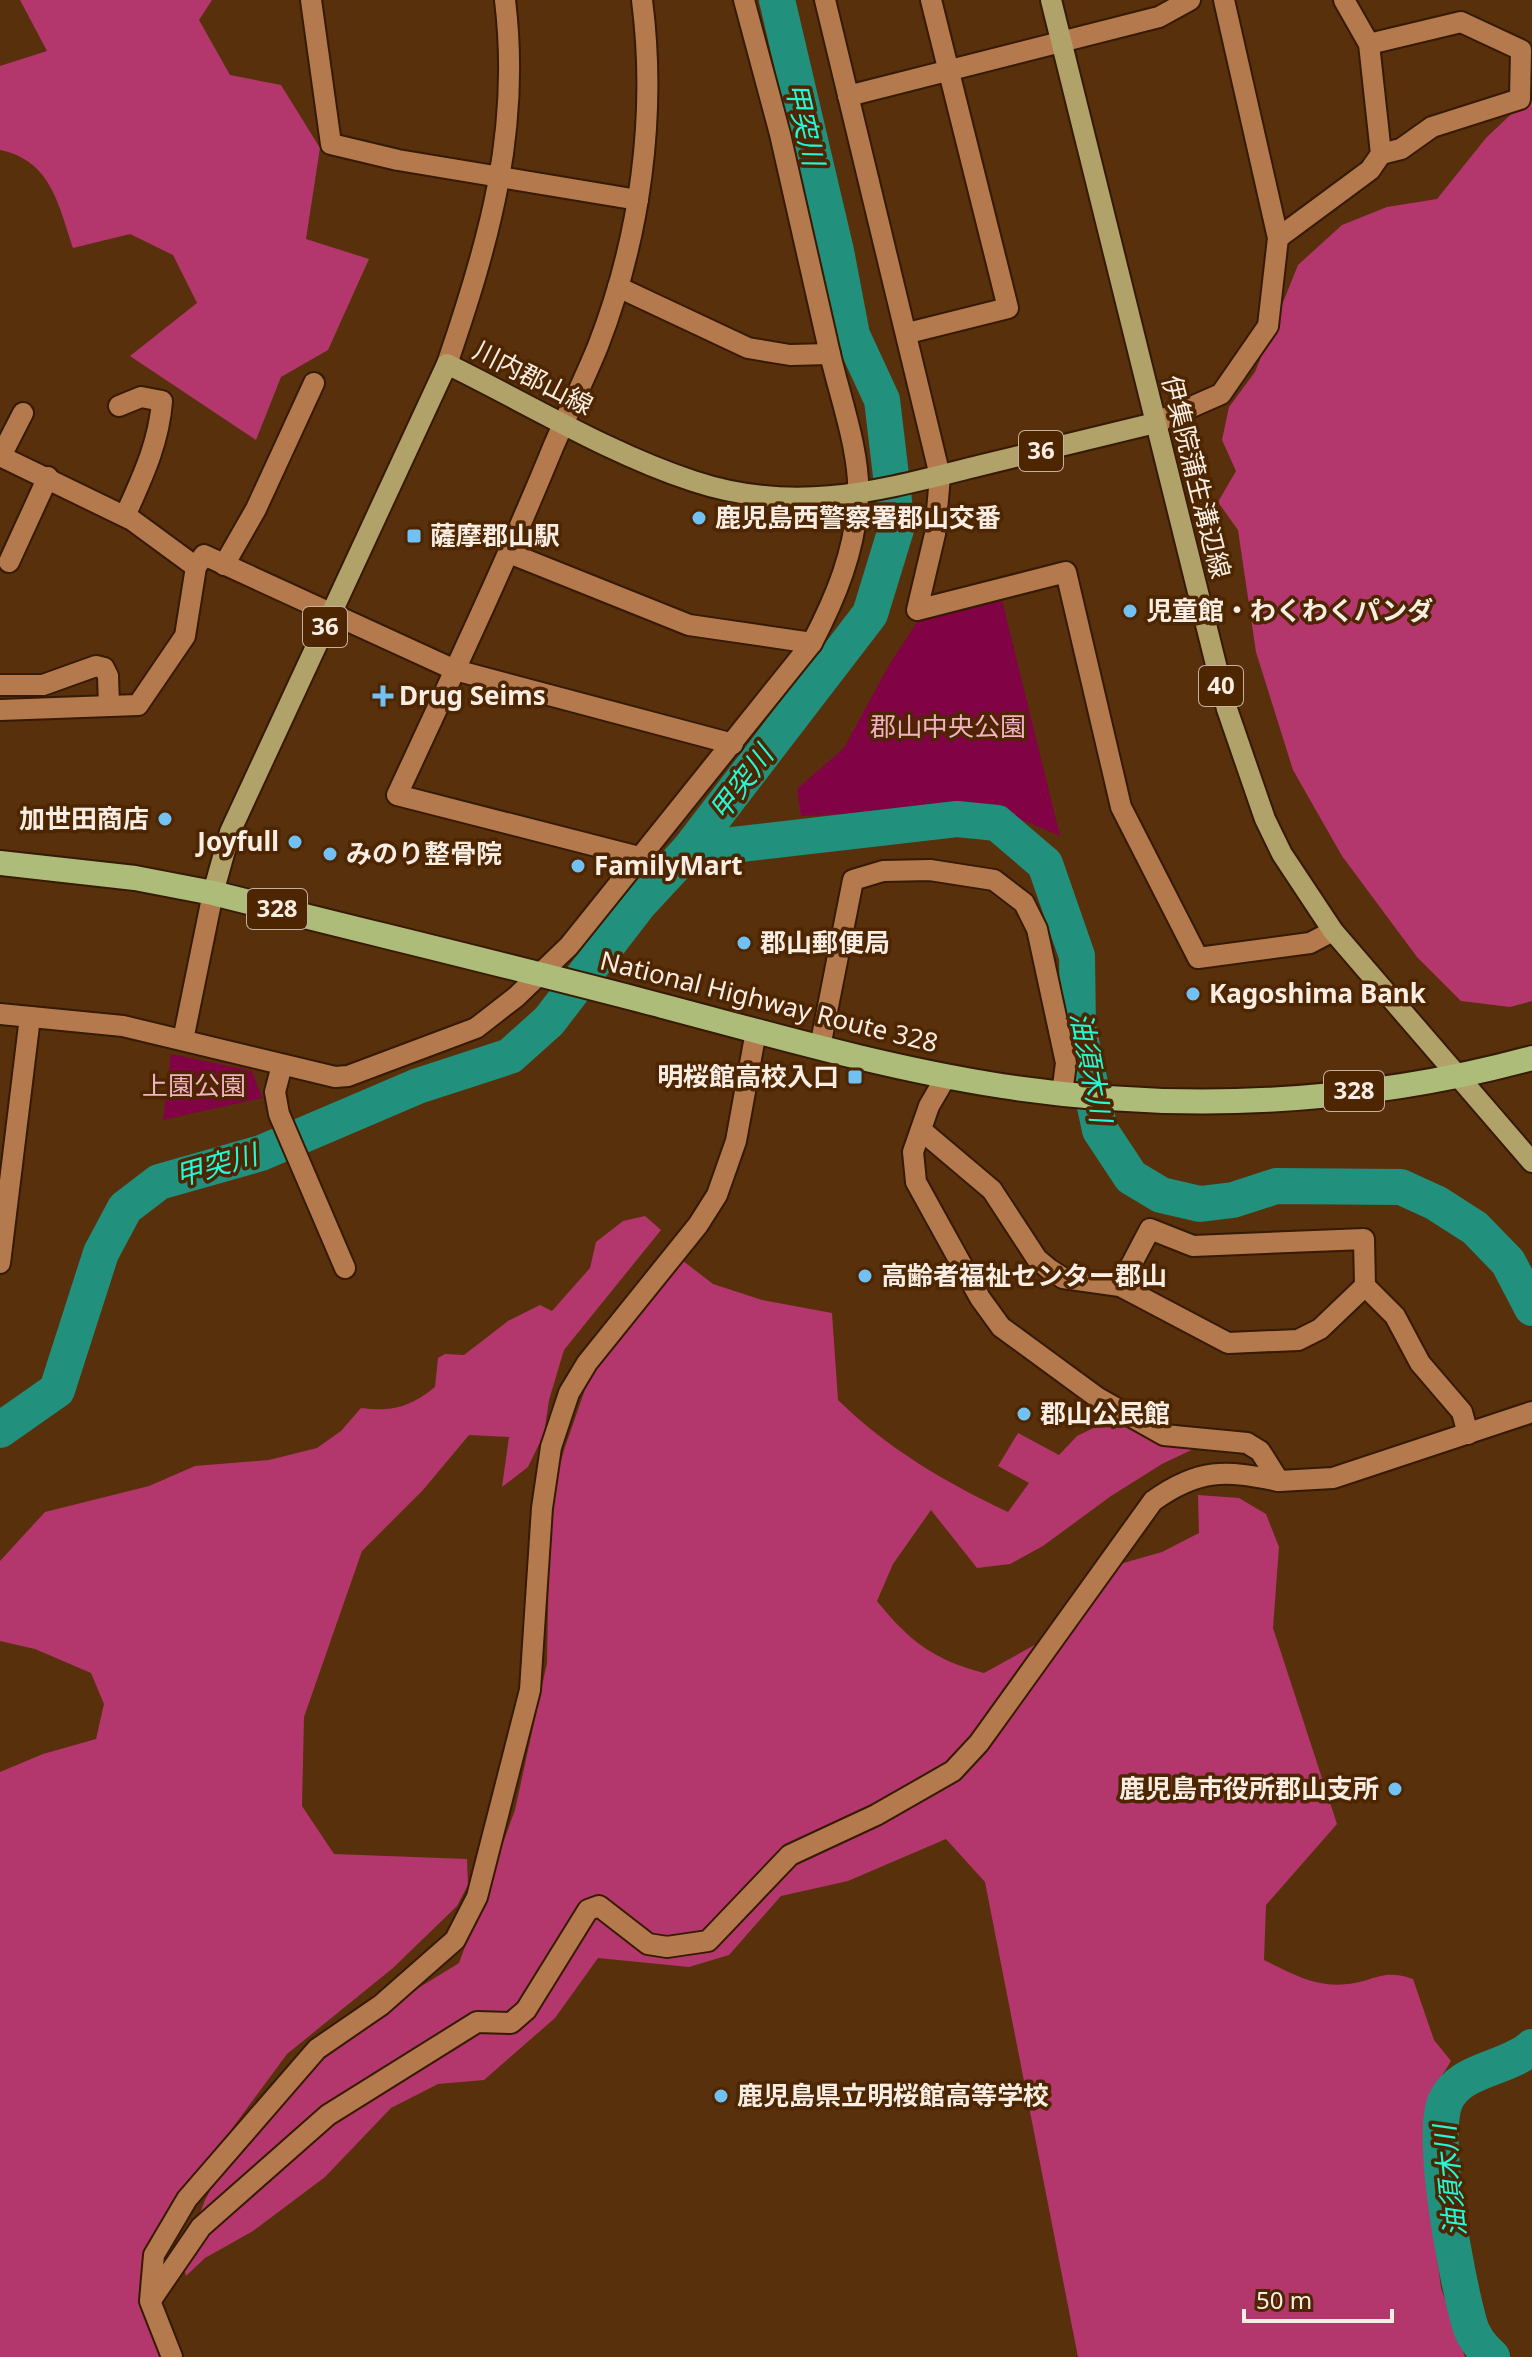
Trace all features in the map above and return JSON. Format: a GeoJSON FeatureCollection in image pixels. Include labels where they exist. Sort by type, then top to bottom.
{"type":"FeatureCollection","features":[{"type":"Feature","properties":{"kind":"highway","name":"National Highway Route 328"},"geometry":{"type":"LineString","coordinates":[[0,863],[135,878],[213,893],[820,1047],[947,1075],[1066,1094],[1139,1101],[1251,1102],[1327,1095],[1456,1076],[1532,1058]]}},
{"type":"Feature","properties":{"kind":"main road","name":"伊集院蒲生溝辺線"},"geometry":{"type":"LineString","coordinates":[[1051,0],[1227,709],[1249,780],[1282,854],[1333,931],[1532,1162]]}},
{"type":"Feature","properties":{"kind":"main road","name":"川内郡山線"},"geometry":{"type":"LineString","coordinates":[[213,893],[230,832],[447,364],[563,424],[692,481],[740,493],[798,499],[862,495],[1155,423]]}},
{"type":"Feature","properties":{"kind":"street"},"geometry":{"type":"LineString","coordinates":[[311,0],[331,144],[502,178],[638,200]]}},
{"type":"Feature","properties":{"kind":"street"},"geometry":{"type":"LineString","coordinates":[[447,364],[481,267],[502,178],[511,51],[505,0]]}},
{"type":"Feature","properties":{"kind":"street"},"geometry":{"type":"LineString","coordinates":[[639,857],[397,795],[509,553],[598,346],[618,287],[638,200],[647,115],[647,34],[642,0]]}},
{"type":"Feature","properties":{"kind":"street"},"geometry":{"type":"LineString","coordinates":[[0,1014],[123,1026],[335,1077],[348,1076],[476,1028],[545,976],[812,643],[835,599],[852,548],[862,495],[780,134],[744,0]]}},
{"type":"Feature","properties":{"kind":"street"},"geometry":{"type":"LineString","coordinates":[[825,0],[908,333],[934,477],[935,534],[917,610],[1066,572],[1121,807],[1198,958],[1310,943],[1333,931]]}},
{"type":"Feature","properties":{"kind":"street"},"geometry":{"type":"LineString","coordinates":[[908,333],[1008,308],[931,0]]}},
{"type":"Feature","properties":{"kind":"street"},"geometry":{"type":"LineString","coordinates":[[848,96],[1159,17],[1190,0]]}},
{"type":"Feature","properties":{"kind":"street"},"geometry":{"type":"LineString","coordinates":[[1155,423],[1221,394],[1268,326],[1278,238],[1224,0]]}},
{"type":"Feature","properties":{"kind":"street"},"geometry":{"type":"LineString","coordinates":[[1278,238],[1370,170],[1381,154],[1369,44],[1344,0]]}},
{"type":"Feature","properties":{"kind":"street"},"geometry":{"type":"LineString","coordinates":[[1369,44],[1461,22],[1521,50],[1520,99],[1432,127],[1401,149],[1381,154]]}},
{"type":"Feature","properties":{"kind":"street"},"geometry":{"type":"LineString","coordinates":[[618,287],[748,348],[790,355],[830,354]]}},
{"type":"Feature","properties":{"kind":"street"},"geometry":{"type":"LineString","coordinates":[[224,565],[256,509],[314,383]]}},
{"type":"Feature","properties":{"kind":"street"},"geometry":{"type":"LineString","coordinates":[[119,406],[141,397],[162,401],[160,429],[125,516]]}},
{"type":"Feature","properties":{"kind":"street"},"geometry":{"type":"LineString","coordinates":[[23,413],[0,456],[125,516],[196,567]]}},
{"type":"Feature","properties":{"kind":"street"},"geometry":{"type":"LineString","coordinates":[[9,562],[48,477]]}},
{"type":"Feature","properties":{"kind":"street"},"geometry":{"type":"LineString","coordinates":[[509,553],[689,625],[812,643]]}},
{"type":"Feature","properties":{"kind":"street"},"geometry":{"type":"LineString","coordinates":[[0,710],[138,705],[185,636],[196,567],[204,555],[455,670],[733,744]]}},
{"type":"Feature","properties":{"kind":"street"},"geometry":{"type":"LineString","coordinates":[[0,685],[43,685],[96,666],[104,668],[108,676],[109,706]]}},
{"type":"Feature","properties":{"kind":"street"},"geometry":{"type":"LineString","coordinates":[[820,1047],[853,880],[883,871],[930,870],[994,880],[1024,903],[1037,929],[1066,1063],[1066,1094]]}},
{"type":"Feature","properties":{"kind":"street"},"geometry":{"type":"LineString","coordinates":[[183,1040],[213,893]]}},
{"type":"Feature","properties":{"kind":"street"},"geometry":{"type":"LineString","coordinates":[[0,1263],[30,1017]]}},
{"type":"Feature","properties":{"kind":"street"},"geometry":{"type":"LineString","coordinates":[[172,2357],[150,2301],[154,2255],[187,2199],[317,2049],[381,2005],[455,1940],[477,1897],[530,1690],[542,1508],[551,1447],[569,1393],[587,1363],[698,1225],[717,1195],[736,1141],[756,1031]]}},
{"type":"Feature","properties":{"kind":"street"},"geometry":{"type":"LineString","coordinates":[[282,1065],[275,1092],[279,1114],[345,1268]]}},
{"type":"Feature","properties":{"kind":"street"},"geometry":{"type":"LineString","coordinates":[[947,1075],[913,1152],[916,1182],[980,1298],[1001,1327],[1098,1398],[1164,1435],[1247,1443],[1260,1451],[1279,1481]]}},
{"type":"Feature","properties":{"kind":"street"},"geometry":{"type":"LineString","coordinates":[[921,1130],[992,1190],[1037,1259],[1049,1269],[1063,1278],[1120,1286],[1228,1343],[1254,1345],[1298,1340],[1309,1335],[1365,1286]]}},
{"type":"Feature","properties":{"kind":"street"},"geometry":{"type":"LineString","coordinates":[[1120,1286],[1150,1229],[1193,1246],[1364,1239],[1365,1286],[1395,1316],[1420,1363],[1462,1412],[1468,1434]]}},
{"type":"Feature","properties":{"kind":"street"},"geometry":{"type":"LineString","coordinates":[[150,2301],[201,2227],[328,2115],[477,2022],[511,2023],[526,2010],[588,1910],[599,1906],[648,1944],[667,1947],[708,1941],[790,1855],[876,1815],[953,1771],[979,1743],[1153,1501],[1182,1480],[1222,1473],[1279,1481],[1333,1478],[1532,1412]]}},
{"type":"Feature","properties":{"kind":"green space","name":"郡山中央公園"},"geometry":{"type":"Polygon","coordinates":[[[1002,600],[1060,836],[992,807],[801,816],[797,789],[844,748],[889,665],[921,616],[1002,600]]]}},
{"type":"Feature","properties":{"kind":"green space","name":"上園公園"},"geometry":{"type":"Polygon","coordinates":[[[171,1054],[252,1071],[262,1098],[163,1120],[171,1054]]]}},
{"type":"Feature","properties":{"kind":"shaded area"},"geometry":{"type":"Polygon","coordinates":[[[20,0],[212,0],[199,20],[230,75],[281,85],[320,148],[306,239],[369,259],[328,350],[281,377],[256,440],[130,356],[197,303],[173,255],[130,234],[73,248],[57,201],[42,174],[17,155],[0,150],[0,66],[47,51],[20,0]]]}},
{"type":"Feature","properties":{"kind":"shaded area"},"geometry":{"type":"Polygon","coordinates":[[[1532,99],[1532,1001],[1510,1007],[1461,1001],[1417,957],[1342,856],[1293,770],[1256,652],[1238,530],[1218,502],[1236,471],[1222,440],[1229,407],[1255,372],[1298,265],[1342,225],[1387,207],[1437,199],[1486,138],[1526,100],[1532,99]]]}},
{"type":"Feature","properties":{"kind":"shaded area"},"geometry":{"type":"Polygon","coordinates":[[[645,1216],[661,1230],[564,1350],[549,1400],[544,1434],[528,1467],[502,1487],[509,1437],[469,1435],[423,1490],[362,1551],[304,1717],[302,1806],[334,1854],[467,1859],[468,1885],[457,1906],[393,1968],[287,2054],[186,2191],[161,2246],[157,2288],[180,2357],[0,2357],[0,1772],[43,1754],[96,1739],[104,1704],[91,1673],[35,1649],[0,1641],[0,1561],[45,1512],[149,1486],[195,1466],[269,1460],[317,1448],[341,1431],[361,1408],[392,1408],[417,1399],[435,1387],[438,1358],[445,1354],[464,1355],[508,1321],[540,1305],[552,1311],[590,1268],[596,1242],[623,1221],[645,1216]]]}},
{"type":"Feature","properties":{"kind":"shaded area"},"geometry":{"type":"Polygon","coordinates":[[[678,1257],[713,1284],[762,1300],[832,1313],[838,1400],[877,1434],[918,1463],[1008,1512],[1029,1483],[998,1466],[1018,1433],[1059,1455],[1077,1436],[1112,1419],[1206,1443],[1162,1464],[1111,1496],[1043,1546],[1010,1564],[977,1568],[931,1510],[893,1564],[877,1601],[912,1638],[951,1662],[984,1673],[1067,1627],[1113,1566],[1162,1552],[1199,1533],[1198,1495],[1239,1498],[1266,1514],[1279,1547],[1273,1628],[1337,1824],[1266,1905],[1264,1960],[1325,1984],[1347,1984],[1386,1975],[1413,1979],[1434,2040],[1451,2061],[1433,2090],[1424,2148],[1441,2288],[1465,2357],[1078,2357],[985,1882],[946,1839],[848,1881],[781,1896],[729,1955],[689,1967],[598,1958],[555,2018],[484,2080],[438,2084],[391,2108],[325,2177],[253,2231],[205,2258],[186,2276],[182,2261],[205,2200],[223,2166],[342,2035],[459,1963],[515,1810],[547,1663],[550,1498],[565,1447],[589,1378],[678,1257]]]}},
{"type":"Feature","properties":{"kind":"waterway","name":"甲突川"},"geometry":{"type":"LineString","coordinates":[[0,1430],[57,1390],[101,1253],[125,1208],[159,1182],[261,1153],[418,1086],[510,1056],[549,1021],[639,904],[689,850],[870,614],[897,526],[882,400],[852,335],[836,251],[777,0]]}},
{"type":"Feature","properties":{"kind":"waterway","name":"油須木川"},"geometry":{"type":"LineString","coordinates":[[689,850],[957,819],[997,823],[1045,864],[1077,956],[1078,1027],[1100,1130],[1131,1177],[1161,1195],[1200,1204],[1233,1200],[1276,1186],[1401,1187],[1436,1203],[1475,1228],[1508,1262],[1532,1308]]}},
{"type":"Feature","properties":{"kind":"waterway","name":"油須木川"},"geometry":{"type":"LineString","coordinates":[[1492,2357],[1470,2327],[1458,2275],[1443,2177],[1441,2121],[1445,2102],[1461,2082],[1510,2061],[1532,2047]]}},
{"type":"Feature","properties":{"kind":"place","name":"鹿児島西警察署郡山交番"},"geometry":{"type":"Point","coordinates":[699,518]}},
{"type":"Feature","properties":{"kind":"place","name":"薩摩郡山駅"},"geometry":{"type":"Point","coordinates":[414,536]}},
{"type":"Feature","properties":{"kind":"place","name":"児童館・わくわくパンダ"},"geometry":{"type":"Point","coordinates":[1130,611]}},
{"type":"Feature","properties":{"kind":"place","name":"Drug Seims"},"geometry":{"type":"Point","coordinates":[383,696]}},
{"type":"Feature","properties":{"kind":"place","name":"加世田商店"},"geometry":{"type":"Point","coordinates":[165,819]}},
{"type":"Feature","properties":{"kind":"place","name":"Joyfull"},"geometry":{"type":"Point","coordinates":[295,842]}},
{"type":"Feature","properties":{"kind":"place","name":"みのり整骨院"},"geometry":{"type":"Point","coordinates":[330,854]}},
{"type":"Feature","properties":{"kind":"place","name":"FamilyMart"},"geometry":{"type":"Point","coordinates":[578,866]}},
{"type":"Feature","properties":{"kind":"place","name":"郡山郵便局"},"geometry":{"type":"Point","coordinates":[744,943]}},
{"type":"Feature","properties":{"kind":"place","name":"Kagoshima Bank"},"geometry":{"type":"Point","coordinates":[1193,994]}},
{"type":"Feature","properties":{"kind":"place","name":"明桜館高校入口"},"geometry":{"type":"Point","coordinates":[855,1077]}},
{"type":"Feature","properties":{"kind":"place","name":"高齢者福祉センター郡山"},"geometry":{"type":"Point","coordinates":[865,1276]}},
{"type":"Feature","properties":{"kind":"place","name":"郡山公民館"},"geometry":{"type":"Point","coordinates":[1024,1414]}},
{"type":"Feature","properties":{"kind":"place","name":"鹿児島市役所郡山支所"},"geometry":{"type":"Point","coordinates":[1395,1789]}},
{"type":"Feature","properties":{"kind":"place","name":"鹿児島県立明桜館高等学校"},"geometry":{"type":"Point","coordinates":[721,2096]}}]}
